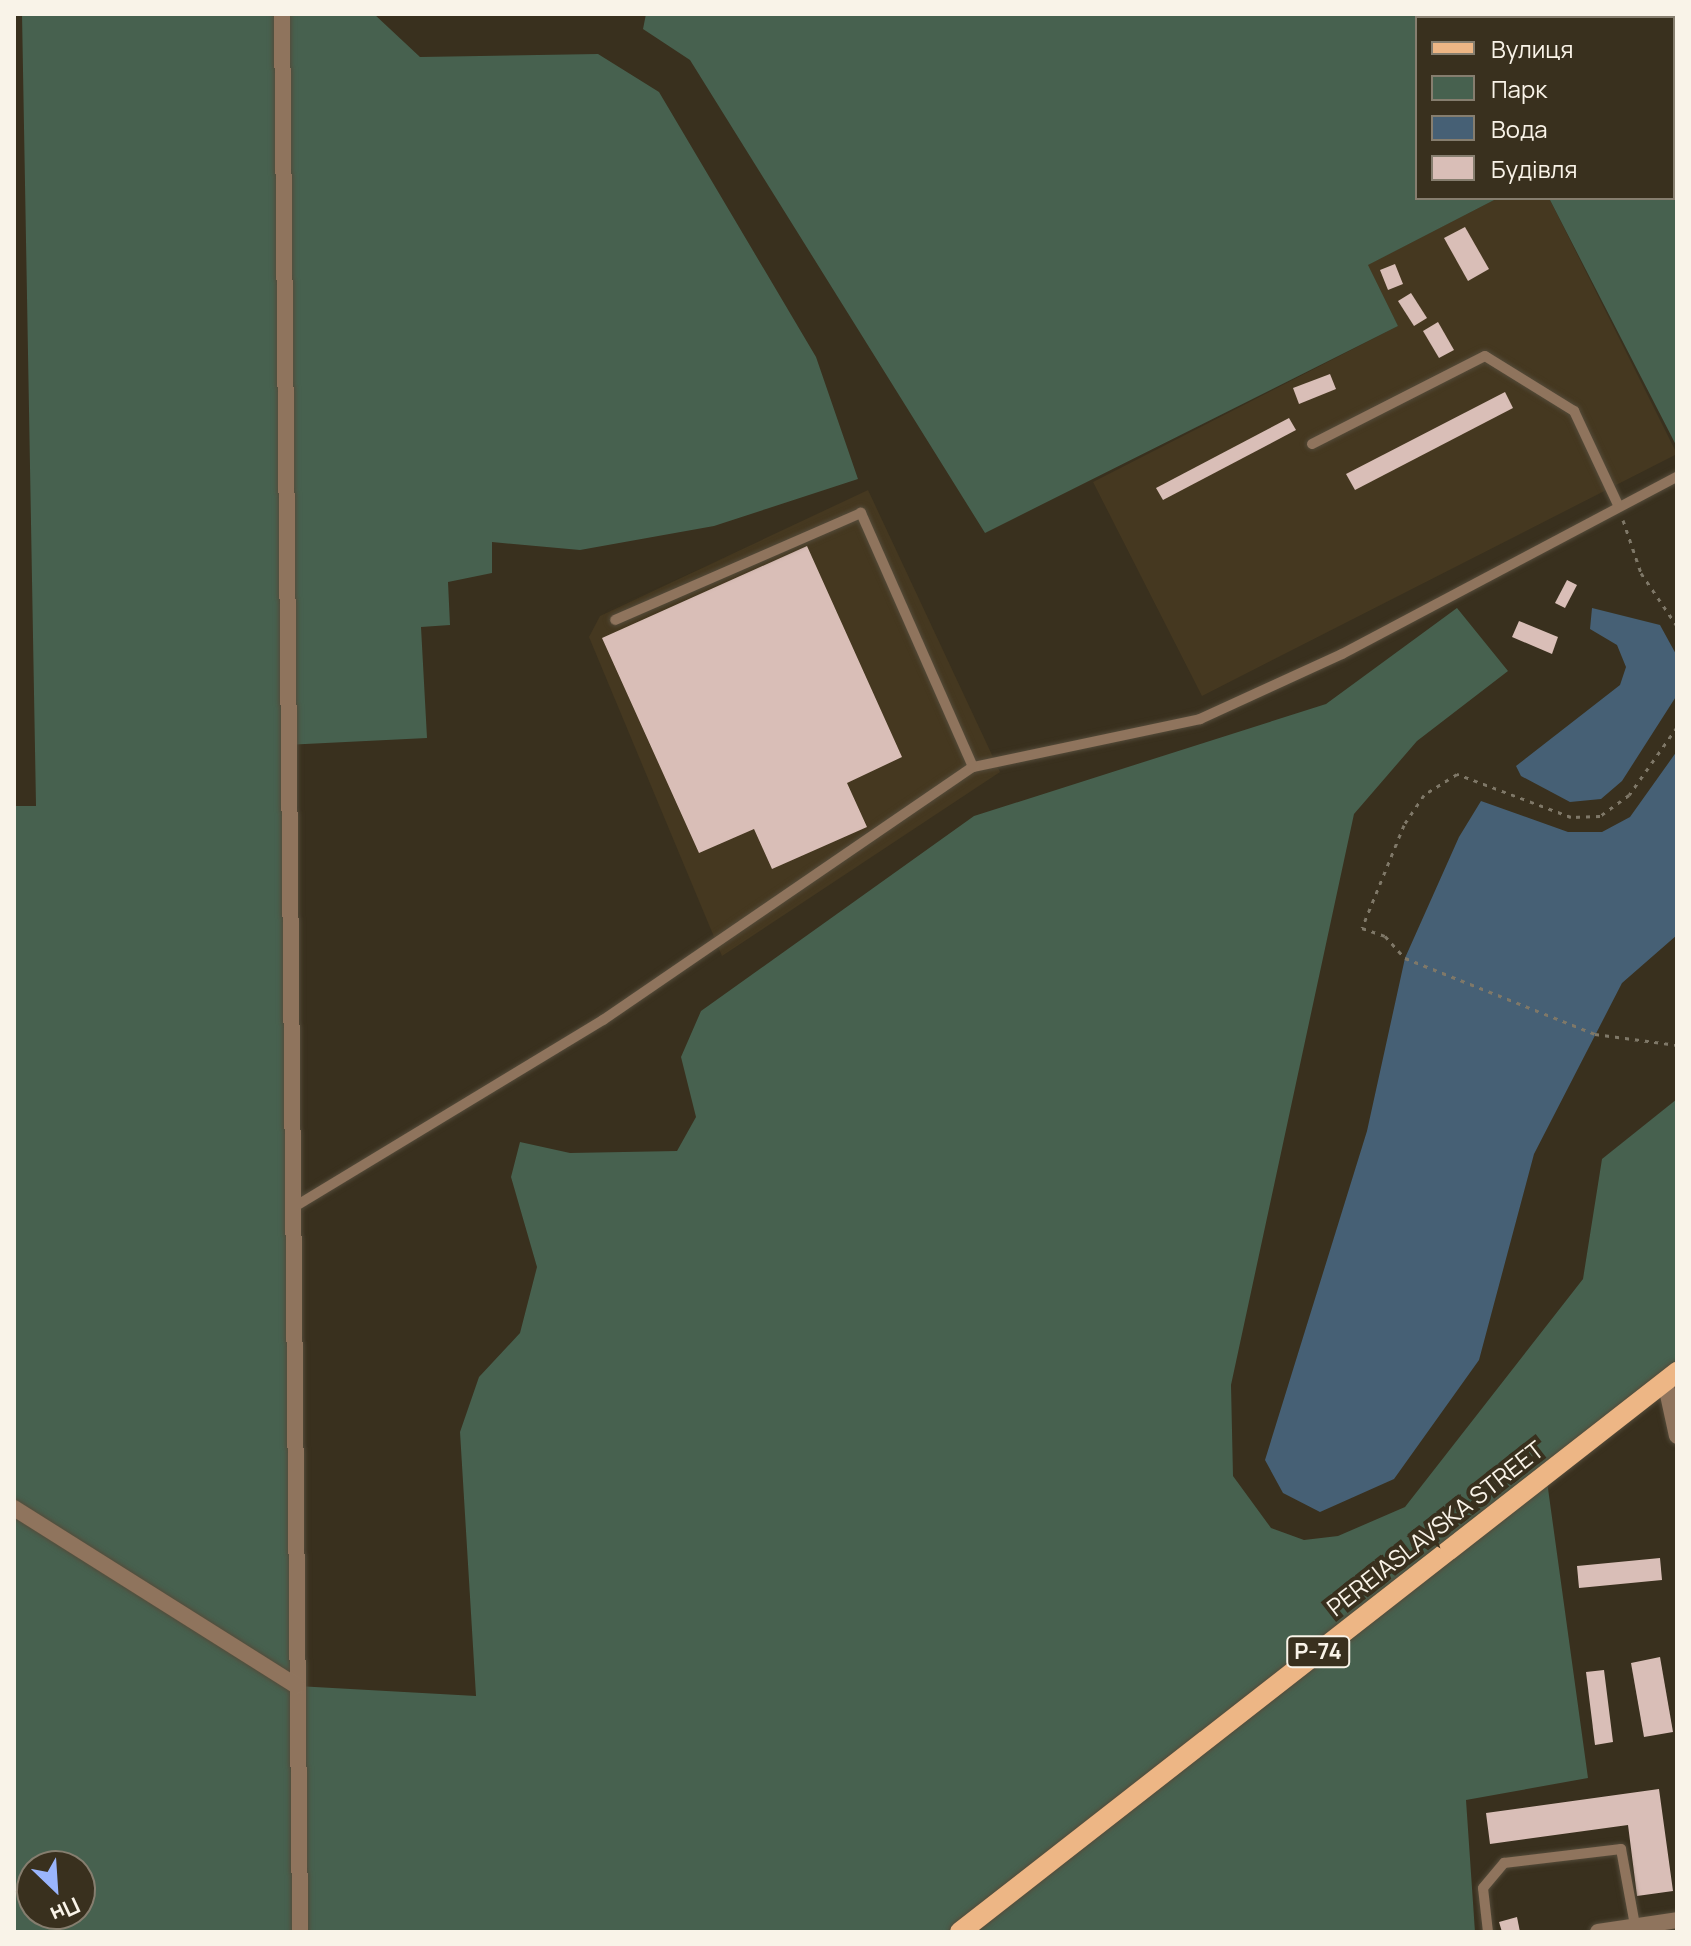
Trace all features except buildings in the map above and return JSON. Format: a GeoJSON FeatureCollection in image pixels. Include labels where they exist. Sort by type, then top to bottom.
{"type":"FeatureCollection","features":[{"type":"Feature","properties":{"kind":"main road","name":"PEREIASLAVSKA STREET"},"geometry":{"type":"LineString","coordinates":[[960,1932],[1671,1377]]}},
{"type":"Feature","properties":{"kind":"street"},"geometry":{"type":"LineString","coordinates":[[282,14],[300,1932]]}},
{"type":"Feature","properties":{"kind":"street"},"geometry":{"type":"LineString","coordinates":[[1671,1377],[1677,1436]]}},
{"type":"Feature","properties":{"kind":"street"},"geometry":{"type":"LineString","coordinates":[[14,1508],[297,1686]]}},
{"type":"Feature","properties":{"kind":"street"},"geometry":{"type":"LineString","coordinates":[[1598,1932],[1677,1920]]}},
{"type":"Feature","properties":{"kind":"lane"},"geometry":{"type":"LineString","coordinates":[[1312,444],[1485,356],[1574,411],[1618,505]]}},
{"type":"Feature","properties":{"kind":"lane"},"geometry":{"type":"LineString","coordinates":[[291,1209],[603,1020],[973,767],[1200,719],[1342,654],[1618,505],[1677,477]]}},
{"type":"Feature","properties":{"kind":"lane"},"geometry":{"type":"LineString","coordinates":[[615,620],[861,513],[973,767]]}},
{"type":"Feature","properties":{"kind":"lane"},"geometry":{"type":"LineString","coordinates":[[1488,1932],[1483,1888],[1504,1863],[1621,1849],[1635,1925]]}},
{"type":"Feature","properties":{"kind":"path"},"geometry":{"type":"LineString","coordinates":[[1618,505],[1641,573],[1677,626]]}},
{"type":"Feature","properties":{"kind":"path"},"geometry":{"type":"LineString","coordinates":[[1677,727],[1629,795],[1600,816],[1571,817],[1457,774],[1424,795],[1362,928],[1385,936],[1405,958],[1595,1034],[1677,1045]]}},
{"type":"Feature","properties":{"kind":"shaded area"},"geometry":{"type":"Polygon","coordinates":[[[1494,200],[1550,200],[1677,454],[1202,696],[1093,482],[1398,326],[1367,265],[1494,200]]]}},
{"type":"Feature","properties":{"kind":"shaded area"},"geometry":{"type":"Polygon","coordinates":[[[868,490],[1000,772],[722,956],[589,637],[600,616],[868,490]]]}},
{"type":"Feature","properties":{"kind":"green space"},"geometry":{"type":"Polygon","coordinates":[[[22,14],[374,14],[420,57],[598,54],[659,92],[816,357],[858,479],[714,526],[580,550],[492,542],[492,573],[448,582],[450,625],[421,627],[427,738],[285,745],[297,1686],[476,1696],[460,1432],[479,1377],[520,1333],[537,1267],[511,1177],[520,1142],[570,1153],[677,1151],[696,1117],[681,1057],[701,1011],[974,816],[1326,704],[1457,608],[1508,671],[1417,741],[1354,814],[1231,1385],[1233,1476],[1271,1528],[1304,1540],[1338,1536],[1405,1507],[1583,1279],[1602,1159],[1677,1099],[1677,1372],[1546,1474],[1588,1778],[1466,1800],[1475,1932],[14,1932],[14,806],[36,806],[22,14]]]}},
{"type":"Feature","properties":{"kind":"green space"},"geometry":{"type":"Polygon","coordinates":[[[646,14],[1624,16],[1415,16],[1415,200],[1494,200],[1368,265],[1398,326],[985,533],[690,60],[643,29],[646,14]]]}},
{"type":"Feature","properties":{"kind":"green space"},"geometry":{"type":"Polygon","coordinates":[[[1675,90],[1677,92],[1677,447],[1550,200],[1675,200],[1675,90]]]}},
{"type":"Feature","properties":{"kind":"water"},"geometry":{"type":"Polygon","coordinates":[[[1592,608],[1660,625],[1677,656],[1677,695],[1622,781],[1601,799],[1570,802],[1521,776],[1516,766],[1620,685],[1626,667],[1617,645],[1590,629],[1592,608]]]}},
{"type":"Feature","properties":{"kind":"water"},"geometry":{"type":"Polygon","coordinates":[[[1677,751],[1677,935],[1622,983],[1534,1154],[1479,1360],[1394,1479],[1320,1512],[1283,1493],[1265,1460],[1367,1131],[1405,958],[1459,837],[1481,801],[1568,832],[1602,832],[1630,817],[1677,751]]]}}]}
